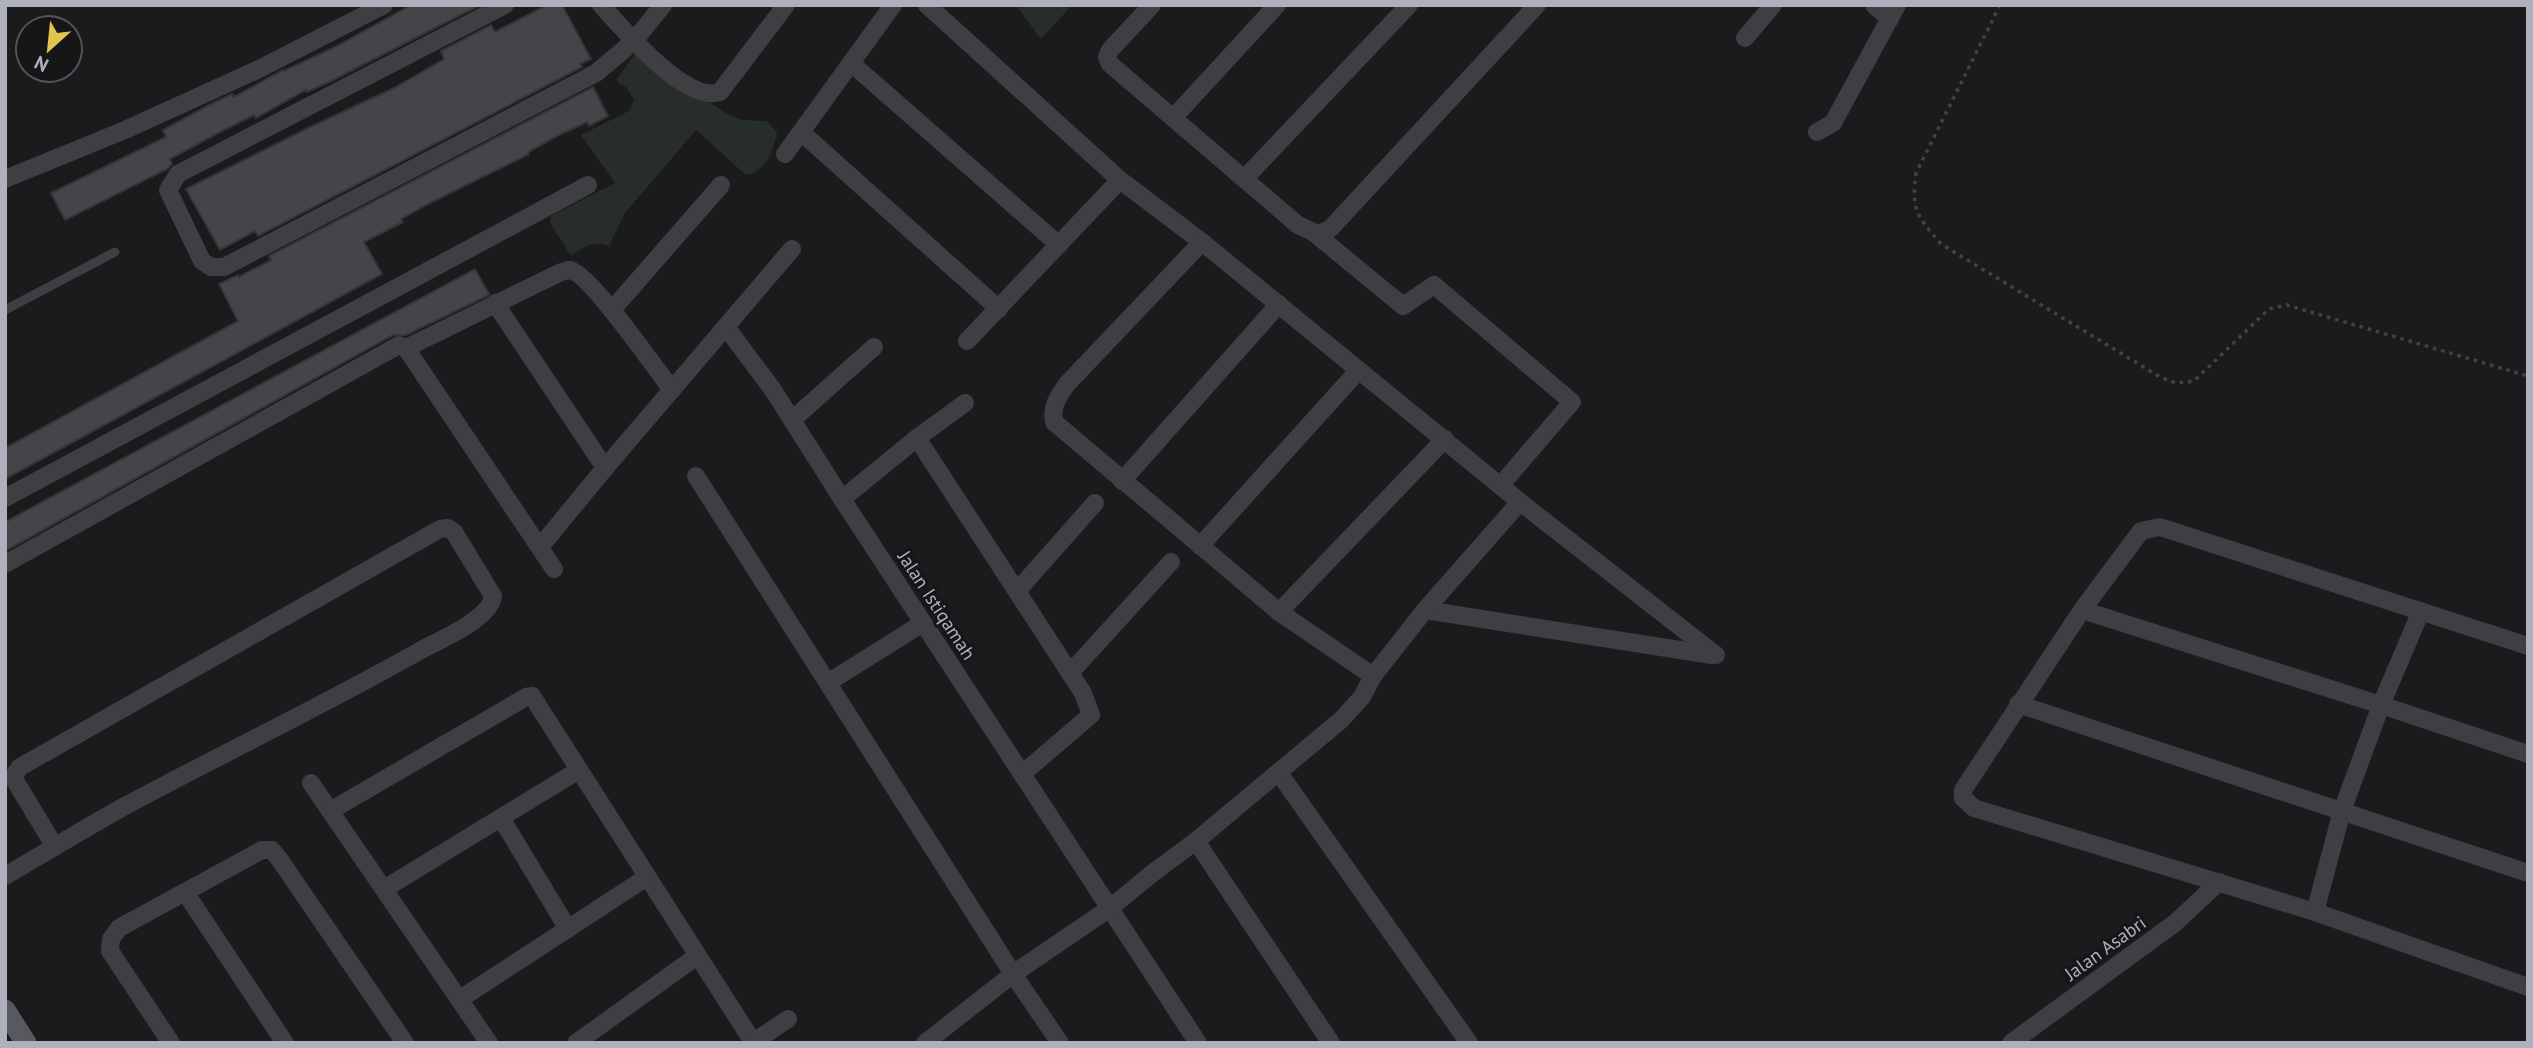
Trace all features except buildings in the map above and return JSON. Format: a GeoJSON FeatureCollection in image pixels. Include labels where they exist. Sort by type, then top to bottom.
{"type":"FeatureCollection","features":[{"type":"Feature","properties":{"kind":"main road"},"geometry":{"type":"LineString","coordinates":[[5,1010],[19,1036]]}},
{"type":"Feature","properties":{"kind":"street"},"geometry":{"type":"LineString","coordinates":[[5,179],[125,130],[257,70],[384,5]]}},
{"type":"Feature","properties":{"kind":"street"},"geometry":{"type":"LineString","coordinates":[[505,5],[178,174],[168,190],[202,261],[211,267],[224,267],[596,73],[634,41],[663,5]]}},
{"type":"Feature","properties":{"kind":"street"},"geometry":{"type":"LineString","coordinates":[[601,5],[659,65],[692,88],[711,95],[720,92],[786,5]]}},
{"type":"Feature","properties":{"kind":"street"},"geometry":{"type":"LineString","coordinates":[[785,154],[892,5]]}},
{"type":"Feature","properties":{"kind":"street"},"geometry":{"type":"LineString","coordinates":[[927,5],[1121,180],[1279,304],[1520,502],[1716,655],[1425,610]]}},
{"type":"Feature","properties":{"kind":"street"},"geometry":{"type":"LineString","coordinates":[[1152,5],[1110,50],[1107,57],[1110,64],[1298,225],[1318,234],[1330,229],[1537,5]]}},
{"type":"Feature","properties":{"kind":"street"},"geometry":{"type":"LineString","coordinates":[[1174,117],[1277,5]]}},
{"type":"Feature","properties":{"kind":"street"},"geometry":{"type":"LineString","coordinates":[[1245,178],[1409,5]]}},
{"type":"Feature","properties":{"kind":"street"},"geometry":{"type":"LineString","coordinates":[[1745,38],[1773,5]]}},
{"type":"Feature","properties":{"kind":"street"},"geometry":{"type":"LineString","coordinates":[[1818,132],[1833,123],[1894,12],[1874,5]]}},
{"type":"Feature","properties":{"kind":"street"},"geometry":{"type":"LineString","coordinates":[[851,62],[1059,245]]}},
{"type":"Feature","properties":{"kind":"street"},"geometry":{"type":"LineString","coordinates":[[801,132],[999,309]]}},
{"type":"Feature","properties":{"kind":"street"},"geometry":{"type":"LineString","coordinates":[[967,341],[1121,180]]}},
{"type":"Feature","properties":{"kind":"street"},"geometry":{"type":"LineString","coordinates":[[5,498],[588,185]]}},
{"type":"Feature","properties":{"kind":"street"},"geometry":{"type":"LineString","coordinates":[[612,310],[721,185]]}},
{"type":"Feature","properties":{"kind":"street"},"geometry":{"type":"LineString","coordinates":[[1313,232],[1404,306],[1434,285],[1572,402],[1500,486]]}},
{"type":"Feature","properties":{"kind":"street"},"geometry":{"type":"LineString","coordinates":[[1202,242],[1056,399],[1052,413],[1054,422],[1279,612],[1373,676]]}},
{"type":"Feature","properties":{"kind":"street"},"geometry":{"type":"LineString","coordinates":[[540,547],[792,249]]}},
{"type":"Feature","properties":{"kind":"street"},"geometry":{"type":"LineString","coordinates":[[407,348],[495,303],[569,270],[580,276],[612,310],[672,390]]}},
{"type":"Feature","properties":{"kind":"street"},"geometry":{"type":"LineString","coordinates":[[495,303],[605,468]]}},
{"type":"Feature","properties":{"kind":"street"},"geometry":{"type":"LineString","coordinates":[[1122,481],[1279,304]]}},
{"type":"Feature","properties":{"kind":"street","name":"Jalan Istiqamah"},"geometry":{"type":"LineString","coordinates":[[726,327],[774,390],[842,499],[1198,1043]]}},
{"type":"Feature","properties":{"kind":"street"},"geometry":{"type":"LineString","coordinates":[[5,564],[399,345],[407,348],[554,569]]}},
{"type":"Feature","properties":{"kind":"street"},"geometry":{"type":"LineString","coordinates":[[792,420],[874,346]]}},
{"type":"Feature","properties":{"kind":"street"},"geometry":{"type":"LineString","coordinates":[[1200,546],[1358,371]]}},
{"type":"Feature","properties":{"kind":"street"},"geometry":{"type":"LineString","coordinates":[[842,499],[965,403]]}},
{"type":"Feature","properties":{"kind":"street"},"geometry":{"type":"LineString","coordinates":[[917,438],[1089,704],[1091,715],[1022,774]]}},
{"type":"Feature","properties":{"kind":"street"},"geometry":{"type":"LineString","coordinates":[[1279,612],[1445,439]]}},
{"type":"Feature","properties":{"kind":"street"},"geometry":{"type":"LineString","coordinates":[[696,476],[1013,974],[1060,1043]]}},
{"type":"Feature","properties":{"kind":"street"},"geometry":{"type":"LineString","coordinates":[[925,1043],[1013,974],[1110,908],[1196,841],[1341,720],[1362,697],[1373,676],[1425,610],[1520,502]]}},
{"type":"Feature","properties":{"kind":"street"},"geometry":{"type":"LineString","coordinates":[[1017,590],[1095,503]]}},
{"type":"Feature","properties":{"kind":"street"},"geometry":{"type":"LineString","coordinates":[[2528,646],[2160,527],[2141,531],[2082,610],[1963,790],[1963,798],[1974,807],[2315,912],[2528,987]]}},
{"type":"Feature","properties":{"kind":"street"},"geometry":{"type":"LineString","coordinates":[[5,876],[123,808],[484,614],[492,605],[493,596],[454,532],[448,528],[440,529],[20,767],[14,779],[55,847]]}},
{"type":"Feature","properties":{"kind":"street"},"geometry":{"type":"LineString","coordinates":[[1070,673],[1171,562]]}},
{"type":"Feature","properties":{"kind":"street"},"geometry":{"type":"LineString","coordinates":[[2082,610],[2528,754]]}},
{"type":"Feature","properties":{"kind":"street"},"geometry":{"type":"LineString","coordinates":[[2315,912],[2342,811],[2381,705],[2421,611]]}},
{"type":"Feature","properties":{"kind":"street"},"geometry":{"type":"LineString","coordinates":[[829,682],[923,623]]}},
{"type":"Feature","properties":{"kind":"street"},"geometry":{"type":"LineString","coordinates":[[330,811],[532,696],[752,1042],[788,1019]]}},
{"type":"Feature","properties":{"kind":"street"},"geometry":{"type":"LineString","coordinates":[[2018,704],[2528,873]]}},
{"type":"Feature","properties":{"kind":"street"},"geometry":{"type":"LineString","coordinates":[[384,889],[579,770]]}},
{"type":"Feature","properties":{"kind":"street"},"geometry":{"type":"LineString","coordinates":[[1279,772],[1469,1043]]}},
{"type":"Feature","properties":{"kind":"street"},"geometry":{"type":"LineString","coordinates":[[311,783],[489,1043]]}},
{"type":"Feature","properties":{"kind":"street"},"geometry":{"type":"LineString","coordinates":[[501,818],[568,929]]}},
{"type":"Feature","properties":{"kind":"street"},"geometry":{"type":"LineString","coordinates":[[1196,841],[1331,1043]]}},
{"type":"Feature","properties":{"kind":"street"},"geometry":{"type":"LineString","coordinates":[[171,1043],[110,951],[111,939],[120,928],[262,850],[272,850],[399,1041]]}},
{"type":"Feature","properties":{"kind":"street"},"geometry":{"type":"LineString","coordinates":[[460,999],[647,877]]}},
{"type":"Feature","properties":{"kind":"street","name":"Jalan Asabri"},"geometry":{"type":"LineString","coordinates":[[2011,1043],[2175,923],[2219,882]]}},
{"type":"Feature","properties":{"kind":"street"},"geometry":{"type":"LineString","coordinates":[[185,892],[285,1043]]}},
{"type":"Feature","properties":{"kind":"street"},"geometry":{"type":"LineString","coordinates":[[576,1043],[697,956]]}},
{"type":"Feature","properties":{"kind":"lane"},"geometry":{"type":"LineString","coordinates":[[5,310],[115,252]]}},
{"type":"Feature","properties":{"kind":"path"},"geometry":{"type":"LineString","coordinates":[[2000,5],[1916,173],[1912,199],[1923,223],[1941,244],[2160,377],[2176,383],[2194,381],[2269,309],[2287,304],[2528,376]]}},
{"type":"Feature","properties":{"kind":"shaded area"},"geometry":{"type":"Polygon","coordinates":[[[1016,5],[1072,5],[1041,39],[1016,5]]]}},
{"type":"Feature","properties":{"kind":"shaded area"},"geometry":{"type":"Polygon","coordinates":[[[635,54],[724,112],[742,120],[766,121],[777,132],[774,146],[764,165],[746,175],[696,130],[625,213],[609,246],[589,245],[571,256],[550,223],[551,216],[615,183],[581,135],[629,111],[634,100],[627,88],[618,83],[617,79],[635,54]]]}}]}
